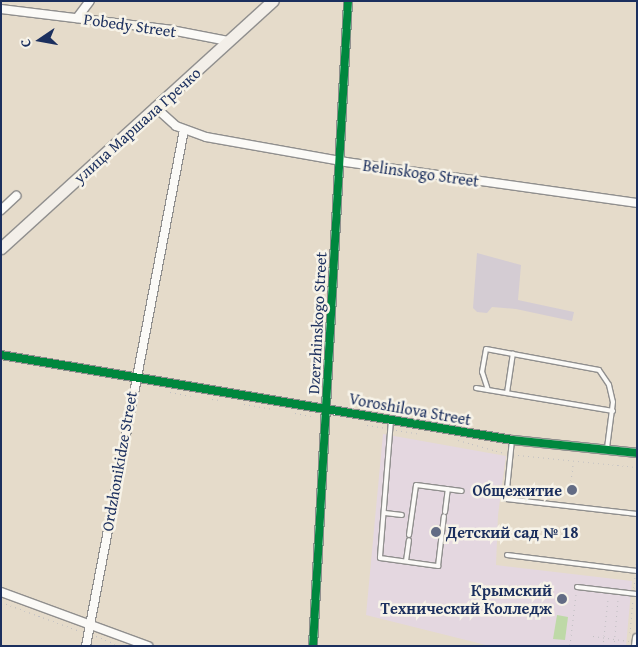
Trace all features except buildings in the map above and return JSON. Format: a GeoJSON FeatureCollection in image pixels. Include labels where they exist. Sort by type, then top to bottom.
{"type":"FeatureCollection","features":[{"type":"Feature","properties":{"kind":"main road","name":"улица Маршала Гречко"},"geometry":{"type":"LineString","coordinates":[[1,248],[272,1]]}},
{"type":"Feature","properties":{"kind":"street"},"geometry":{"type":"LineString","coordinates":[[77,18],[90,1]]}},
{"type":"Feature","properties":{"kind":"street","name":"Dzerzhinskogo Street"},"geometry":{"type":"LineString","coordinates":[[313,646],[348,1]]}},
{"type":"Feature","properties":{"kind":"street","name":"Pobedy Street"},"geometry":{"type":"LineString","coordinates":[[1,9],[171,30],[228,42]]}},
{"type":"Feature","properties":{"kind":"street","name":"Belinskogo Street"},"geometry":{"type":"LineString","coordinates":[[156,107],[184,130],[339,161],[637,203]]}},
{"type":"Feature","properties":{"kind":"street","name":"Ordzhonikidze Street"},"geometry":{"type":"LineString","coordinates":[[86,646],[135,377],[184,130]]}},
{"type":"Feature","properties":{"kind":"street"},"geometry":{"type":"LineString","coordinates":[[1,210],[16,196]]}},
{"type":"Feature","properties":{"kind":"street","name":"Voroshilova Street"},"geometry":{"type":"LineString","coordinates":[[1,355],[512,440],[607,448],[637,453]]}},
{"type":"Feature","properties":{"kind":"street"},"geometry":{"type":"LineString","coordinates":[[1,592],[148,646]]}},
{"type":"Feature","properties":{"kind":"lane"},"geometry":{"type":"LineString","coordinates":[[488,390],[482,372],[486,349],[599,370],[611,389],[613,411],[607,448]]}},
{"type":"Feature","properties":{"kind":"lane"},"geometry":{"type":"LineString","coordinates":[[507,393],[514,354]]}},
{"type":"Feature","properties":{"kind":"lane"},"geometry":{"type":"LineString","coordinates":[[476,388],[613,411]]}},
{"type":"Feature","properties":{"kind":"lane"},"geometry":{"type":"LineString","coordinates":[[391,420],[380,558],[438,566],[448,490]]}},
{"type":"Feature","properties":{"kind":"lane"},"geometry":{"type":"LineString","coordinates":[[512,440],[506,499],[637,514]]}},
{"type":"Feature","properties":{"kind":"lane"},"geometry":{"type":"LineString","coordinates":[[406,561],[416,485],[462,492]]}},
{"type":"Feature","properties":{"kind":"lane"},"geometry":{"type":"LineString","coordinates":[[385,513],[402,515]]}},
{"type":"Feature","properties":{"kind":"lane"},"geometry":{"type":"LineString","coordinates":[[507,555],[636,571]]}},
{"type":"Feature","properties":{"kind":"lane"},"geometry":{"type":"LineString","coordinates":[[576,587],[635,594]]}},
{"type":"Feature","properties":{"kind":"path"},"geometry":{"type":"LineString","coordinates":[[363,424],[424,434]]}},
{"type":"Feature","properties":{"kind":"path"},"geometry":{"type":"LineString","coordinates":[[454,439],[510,454],[573,463],[637,467]]}},
{"type":"Feature","properties":{"kind":"path"},"geometry":{"type":"LineString","coordinates":[[571,481],[573,463]]}},
{"type":"Feature","properties":{"kind":"path"},"geometry":{"type":"LineString","coordinates":[[634,642],[637,559]]}},
{"type":"Feature","properties":{"kind":"path"},"geometry":{"type":"LineString","coordinates":[[570,645],[576,587]]}},
{"type":"Feature","properties":{"kind":"path"},"geometry":{"type":"LineString","coordinates":[[614,646],[618,591]]}},
{"type":"Feature","properties":{"kind":"path"},"geometry":{"type":"LineString","coordinates":[[603,646],[608,598]]}},
{"type":"Feature","properties":{"kind":"path"},"geometry":{"type":"LineString","coordinates":[[1,602],[121,646]]}},
{"type":"Feature","properties":{"kind":"path"},"geometry":{"type":"LineString","coordinates":[[593,636],[634,642]]}},
{"type":"Feature","properties":{"kind":"path"},"geometry":{"type":"LineString","coordinates":[[629,646],[634,642]]}},
{"type":"Feature","properties":{"kind":"shaded area"},"geometry":{"type":"Polygon","coordinates":[[[477,253],[521,265],[518,300],[574,312],[572,321],[516,309],[492,307],[487,313],[477,312],[473,308],[477,253]]]}},
{"type":"Feature","properties":{"kind":"shaded area","name":"Детский сад № 18"},"geometry":{"type":"Polygon","coordinates":[[[383,434],[506,456],[498,515],[496,565],[632,581],[626,646],[490,646],[366,615],[383,434]]]}},
{"type":"Feature","properties":{"kind":"green space"},"geometry":{"type":"Polygon","coordinates":[[[557,615],[568,617],[565,640],[553,639],[557,615]]]}},
{"type":"Feature","properties":{"kind":"cycle path"},"geometry":{"type":"LineString","coordinates":[[313,646],[348,1]]}},
{"type":"Feature","properties":{"kind":"cycle path"},"geometry":{"type":"LineString","coordinates":[[1,355],[512,440],[637,453]]}},
{"type":"Feature","properties":{"kind":"place","name":"Общежитие"},"geometry":{"type":"Point","coordinates":[572,490]}},
{"type":"Feature","properties":{"kind":"place","name":"Детский сад № 18"},"geometry":{"type":"Point","coordinates":[436,532]}},
{"type":"Feature","properties":{"kind":"place","name":"Крымский Технический Колледж"},"geometry":{"type":"Point","coordinates":[562,599]}}]}
